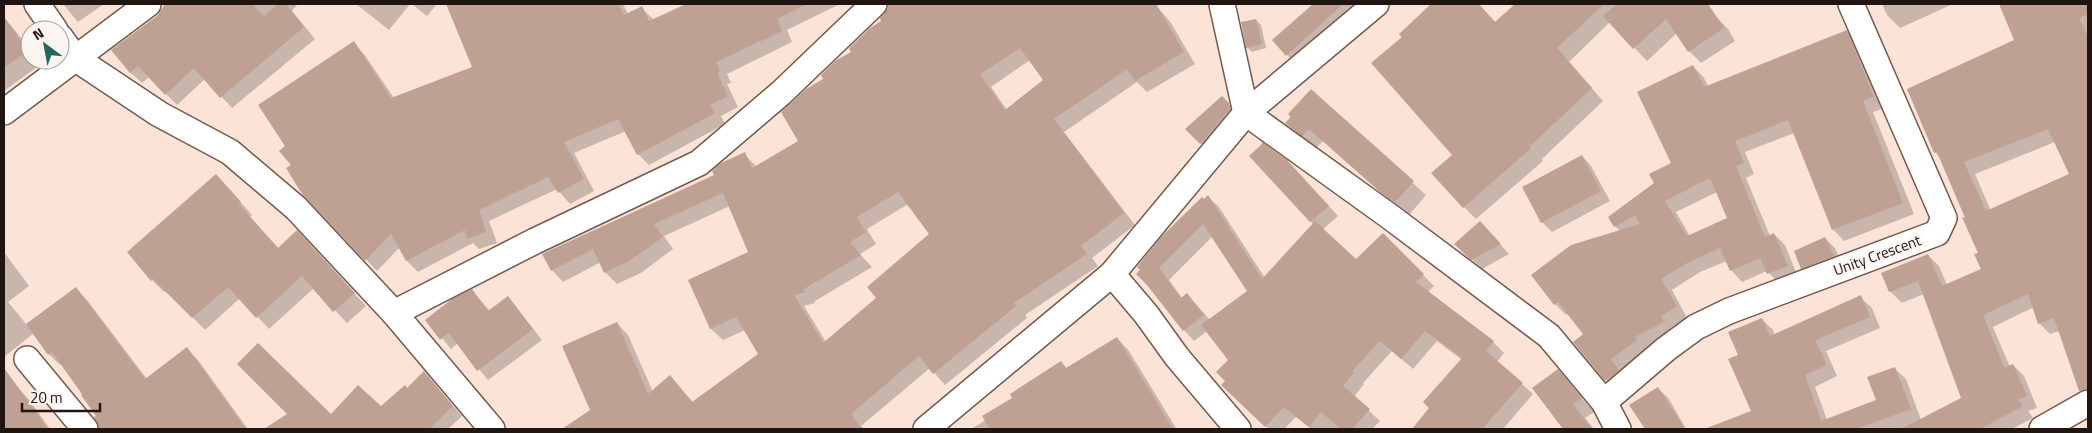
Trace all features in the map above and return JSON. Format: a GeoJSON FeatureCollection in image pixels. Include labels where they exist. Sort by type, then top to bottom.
{"type":"FeatureCollection","features":[{"type":"Feature","properties":{"kind":"street"},"geometry":{"type":"LineString","coordinates":[[37,4],[48,20]]}},
{"type":"Feature","properties":{"kind":"street"},"geometry":{"type":"LineString","coordinates":[[4,112],[148,4]]}},
{"type":"Feature","properties":{"kind":"street"},"geometry":{"type":"LineString","coordinates":[[394,313],[544,237],[699,163],[781,93],[874,4]]}},
{"type":"Feature","properties":{"kind":"street"},"geometry":{"type":"LineString","coordinates":[[1222,4],[1246,113],[1389,216],[1549,336],[1604,402],[1618,429]]}},
{"type":"Feature","properties":{"kind":"street"},"geometry":{"type":"LineString","coordinates":[[926,429],[1112,274],[1246,113],[1376,4]]}},
{"type":"Feature","properties":{"kind":"street","name":"Unity Crescent"},"geometry":{"type":"LineString","coordinates":[[1604,402],[1666,349],[1704,323],[1737,308],[1937,233],[1944,218],[1851,4]]}},
{"type":"Feature","properties":{"kind":"street"},"geometry":{"type":"LineString","coordinates":[[70,51],[75,58],[159,114],[230,152],[296,208],[394,313],[492,429]]}},
{"type":"Feature","properties":{"kind":"street"},"geometry":{"type":"LineString","coordinates":[[1112,274],[1146,314],[1177,357],[1238,429]]}},
{"type":"Feature","properties":{"kind":"street"},"geometry":{"type":"LineString","coordinates":[[27,359],[85,429]]}},
{"type":"Feature","properties":{"kind":"street"},"geometry":{"type":"LineString","coordinates":[[2042,429],[2088,403]]}},
{"type":"Feature","properties":{"kind":"building"},"geometry":{"type":"Polygon","coordinates":[[[165,4],[252,4],[264,16],[278,4],[286,4],[304,27],[220,98],[194,68],[165,95],[138,66],[130,73],[111,50],[157,16],[165,4]]]}},
{"type":"Feature","properties":{"kind":"building"},"geometry":{"type":"Polygon","coordinates":[[[446,4],[618,4],[624,15],[642,6],[649,21],[686,4],[807,4],[777,19],[782,31],[716,62],[720,71],[717,73],[728,96],[710,105],[715,113],[637,155],[618,119],[564,142],[584,179],[558,193],[548,177],[479,210],[486,232],[467,239],[465,230],[406,261],[391,234],[365,261],[302,194],[286,168],[291,165],[279,151],[285,146],[258,105],[354,41],[391,98],[472,67],[446,4]]]}},
{"type":"Feature","properties":{"kind":"building"},"geometry":{"type":"Polygon","coordinates":[[[888,4],[1156,4],[1184,52],[1135,81],[1127,69],[1054,119],[1124,213],[1081,246],[1087,254],[1014,303],[1016,306],[933,374],[919,356],[851,414],[862,429],[562,429],[590,410],[562,346],[617,322],[648,394],[670,375],[692,402],[758,354],[736,317],[710,329],[688,280],[748,252],[723,193],[654,224],[663,237],[629,261],[604,273],[593,249],[551,271],[542,254],[714,175],[712,171],[719,164],[745,152],[752,168],[798,141],[781,112],[806,89],[823,79],[821,75],[835,61],[851,52],[849,48],[870,28],[881,21],[880,18],[888,8],[888,4]],[[1020,48],[980,74],[1005,110],[1043,80],[1020,48]],[[898,192],[857,217],[866,232],[850,242],[861,255],[804,289],[805,292],[794,295],[823,343],[876,298],[867,287],[929,234],[898,192]]]}},
{"type":"Feature","properties":{"kind":"building"},"geometry":{"type":"Polygon","coordinates":[[[1313,4],[1343,4],[1286,56],[1272,40],[1313,4]]]}},
{"type":"Feature","properties":{"kind":"building"},"geometry":{"type":"Polygon","coordinates":[[[1431,4],[1479,4],[1495,22],[1515,4],[1604,4],[1557,48],[1592,88],[1530,146],[1531,148],[1463,208],[1431,173],[1452,155],[1371,63],[1402,37],[1399,34],[1431,4]]]}},
{"type":"Feature","properties":{"kind":"building"},"geometry":{"type":"Polygon","coordinates":[[[1617,4],[1708,4],[1724,28],[1688,52],[1666,19],[1633,49],[1603,16],[1617,4]]]}},
{"type":"Feature","properties":{"kind":"building"},"geometry":{"type":"Polygon","coordinates":[[[1999,4],[2088,4],[2088,14],[2079,18],[2088,37],[2088,389],[2079,391],[2054,318],[2038,324],[2028,294],[1983,315],[2004,367],[2013,364],[2027,396],[2018,400],[2023,406],[1980,429],[1901,429],[1961,398],[1918,281],[1889,292],[1881,273],[1928,254],[1942,286],[1981,269],[1974,254],[1978,253],[1962,217],[1965,218],[1937,152],[1934,153],[1907,89],[2014,40],[1999,4]],[[2048,129],[1964,162],[1986,211],[2069,174],[2048,129]]]}},
{"type":"Feature","properties":{"kind":"building"},"geometry":{"type":"Polygon","coordinates":[[[4,17],[20,40],[20,57],[4,68],[4,17]]]}},
{"type":"Feature","properties":{"kind":"building"},"geometry":{"type":"Polygon","coordinates":[[[1256,19],[1262,44],[1246,48],[1241,22],[1256,19]]]}},
{"type":"Feature","properties":{"kind":"building"},"geometry":{"type":"Polygon","coordinates":[[[1847,30],[1874,97],[1863,101],[1903,203],[1832,230],[1788,120],[1735,141],[1744,163],[1736,166],[1765,237],[1774,233],[1788,266],[1767,274],[1760,258],[1730,271],[1720,248],[1689,262],[1661,279],[1677,306],[1661,316],[1664,322],[1635,337],[1637,340],[1611,359],[1619,370],[1605,381],[1573,342],[1583,334],[1558,302],[1554,305],[1531,275],[1571,245],[1640,224],[1636,215],[1614,227],[1608,217],[1654,183],[1649,174],[1671,163],[1637,92],[1693,65],[1704,87],[1847,30]],[[1710,178],[1665,201],[1687,236],[1727,218],[1710,178]]]}},
{"type":"Feature","properties":{"kind":"building"},"geometry":{"type":"Polygon","coordinates":[[[1311,89],[1414,181],[1395,202],[1379,191],[1309,129],[1302,136],[1285,123],[1291,117],[1288,114],[1311,89]]]}},
{"type":"Feature","properties":{"kind":"building"},"geometry":{"type":"Polygon","coordinates":[[[1222,96],[1229,103],[1230,109],[1200,144],[1185,129],[1222,96]]]}},
{"type":"Feature","properties":{"kind":"building"},"geometry":{"type":"Polygon","coordinates":[[[1262,142],[1287,160],[1329,206],[1310,222],[1249,156],[1262,142]]]}},
{"type":"Feature","properties":{"kind":"building"},"geometry":{"type":"Polygon","coordinates":[[[1582,155],[1601,191],[1541,223],[1522,187],[1582,155]]]}},
{"type":"Feature","properties":{"kind":"building"},"geometry":{"type":"Polygon","coordinates":[[[216,174],[241,202],[239,204],[278,248],[297,230],[355,293],[333,312],[302,276],[256,318],[228,287],[192,318],[153,279],[151,281],[127,252],[216,174]]]}},
{"type":"Feature","properties":{"kind":"building"},"geometry":{"type":"Polygon","coordinates":[[[1208,195],[1262,279],[1315,221],[1356,259],[1383,233],[1424,274],[1416,282],[1494,341],[1486,351],[1523,383],[1482,429],[1412,429],[1429,408],[1423,402],[1462,358],[1425,331],[1401,359],[1380,341],[1352,371],[1354,372],[1343,386],[1370,409],[1352,429],[1341,429],[1321,412],[1309,427],[1284,407],[1265,427],[1221,385],[1225,381],[1216,372],[1228,360],[1201,325],[1247,291],[1203,224],[1159,268],[1181,298],[1187,293],[1204,315],[1183,331],[1136,274],[1140,270],[1137,267],[1160,238],[1202,197],[1204,199],[1208,195]]]}},
{"type":"Feature","properties":{"kind":"building"},"geometry":{"type":"Polygon","coordinates":[[[1480,221],[1501,244],[1471,260],[1454,244],[1480,221]]]}},
{"type":"Feature","properties":{"kind":"building"},"geometry":{"type":"Polygon","coordinates":[[[1825,237],[1834,256],[1801,269],[1794,251],[1825,237]]]}},
{"type":"Feature","properties":{"kind":"building"},"geometry":{"type":"Polygon","coordinates":[[[76,287],[145,379],[187,347],[246,429],[99,429],[94,417],[96,416],[82,394],[52,352],[48,355],[26,324],[76,287]]]}},
{"type":"Feature","properties":{"kind":"building"},"geometry":{"type":"Polygon","coordinates":[[[472,289],[488,311],[508,296],[533,329],[477,371],[449,333],[440,340],[425,320],[452,299],[472,289]]]}},
{"type":"Feature","properties":{"kind":"building"},"geometry":{"type":"Polygon","coordinates":[[[1861,295],[1870,317],[1815,340],[1827,365],[1805,375],[1821,421],[1876,400],[1867,377],[1895,367],[1911,409],[1856,429],[1707,429],[1751,411],[1728,359],[1738,355],[1728,332],[1762,318],[1770,336],[1861,295]]]}},
{"type":"Feature","properties":{"kind":"building"},"geometry":{"type":"Polygon","coordinates":[[[1117,337],[1173,429],[990,429],[982,416],[1012,398],[1010,394],[1061,361],[1066,368],[1117,337]]]}},
{"type":"Feature","properties":{"kind":"building"},"geometry":{"type":"Polygon","coordinates":[[[258,343],[331,414],[358,385],[381,406],[405,385],[407,388],[424,371],[453,406],[429,429],[264,429],[287,414],[237,364],[258,343]]]}},
{"type":"Feature","properties":{"kind":"building"},"geometry":{"type":"Polygon","coordinates":[[[4,368],[48,429],[4,429],[4,368]]]}},
{"type":"Feature","properties":{"kind":"building"},"geometry":{"type":"Polygon","coordinates":[[[1558,369],[1582,398],[1573,404],[1592,429],[1563,429],[1532,388],[1558,369]]]}},
{"type":"Feature","properties":{"kind":"building"},"geometry":{"type":"Polygon","coordinates":[[[1658,387],[1685,429],[1645,429],[1629,405],[1658,387]]]}}]}
